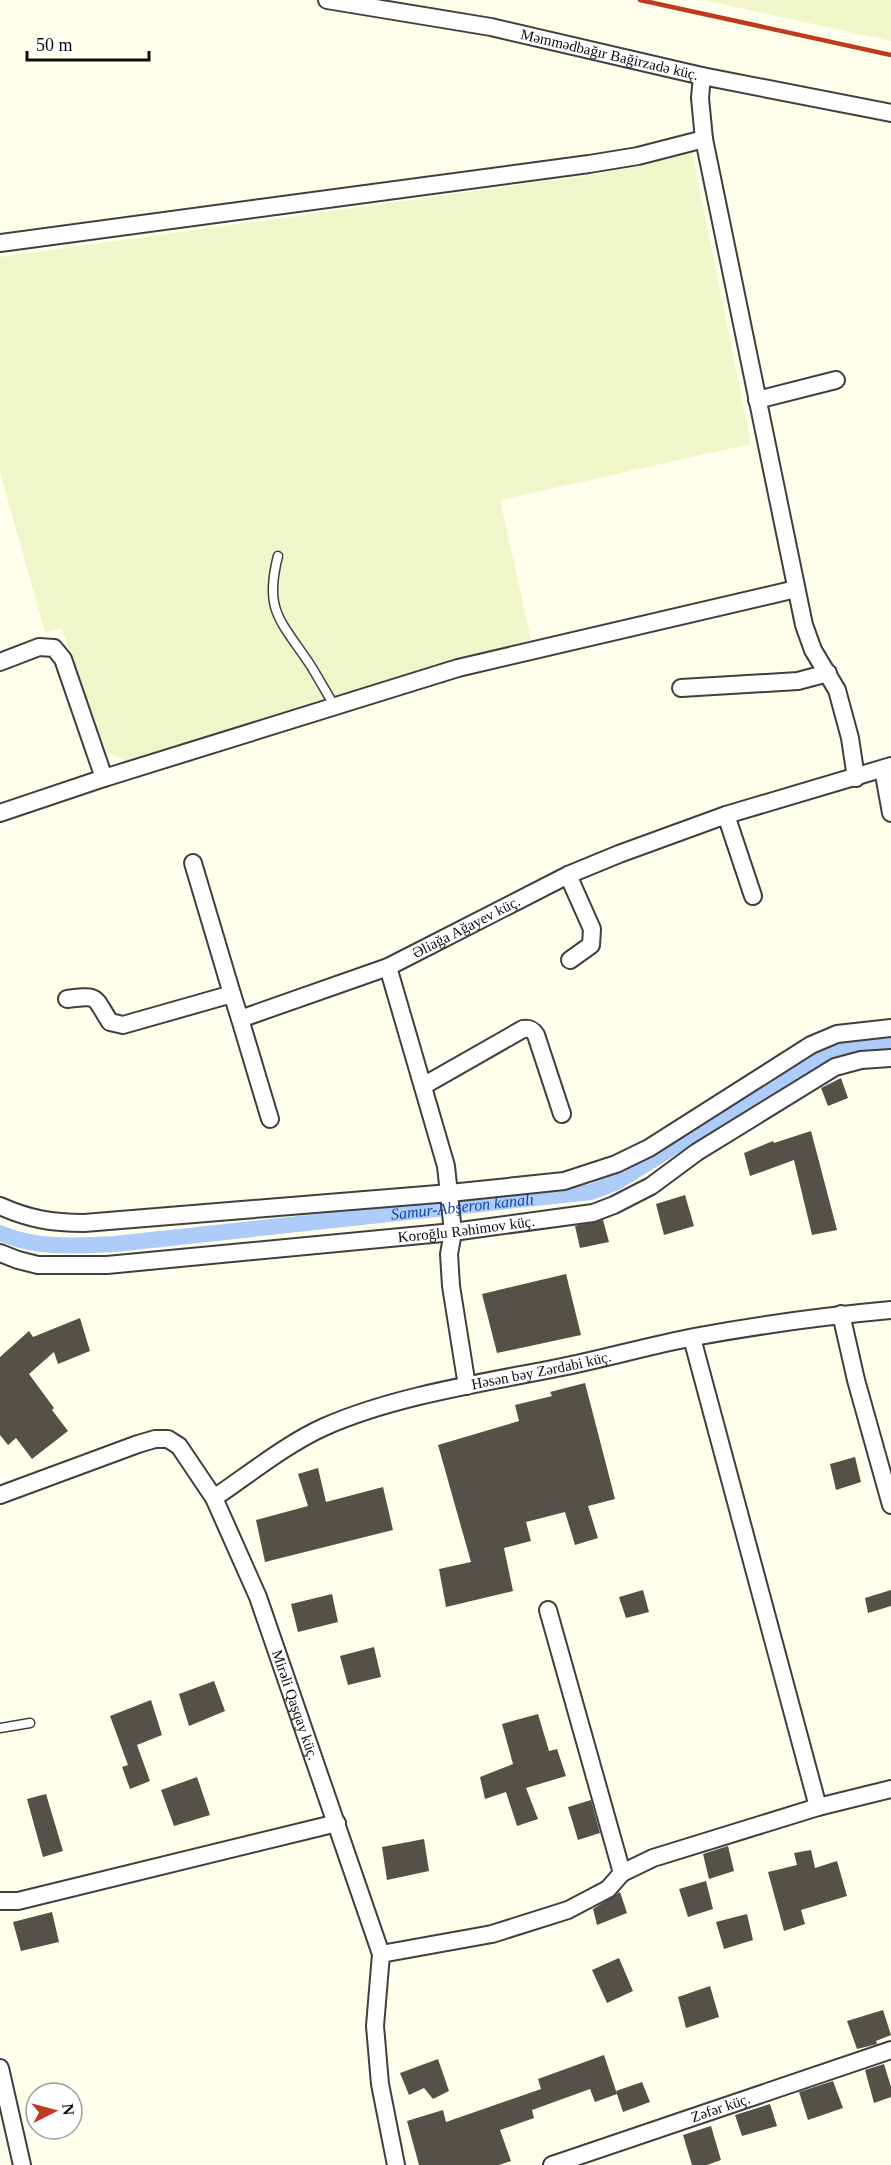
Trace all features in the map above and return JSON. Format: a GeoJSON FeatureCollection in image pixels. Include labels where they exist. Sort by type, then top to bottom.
{"type":"FeatureCollection","features":[{"type":"Feature","properties":{"kind":"street","name":"Məmmədbağır Bağirzadə küç."},"geometry":{"type":"LineString","coordinates":[[327,0],[380,4],[702,76],[891,113]]}},
{"type":"Feature","properties":{"kind":"street"},"geometry":{"type":"LineString","coordinates":[[702,76],[700,98],[704,139],[796,589],[804,625],[813,650],[837,690],[850,738],[856,778]]}},
{"type":"Feature","properties":{"kind":"street"},"geometry":{"type":"LineString","coordinates":[[0,243],[589,164],[638,156],[704,139]]}},
{"type":"Feature","properties":{"kind":"street"},"geometry":{"type":"LineString","coordinates":[[758,399],[836,380]]}},
{"type":"Feature","properties":{"kind":"street"},"geometry":{"type":"LineString","coordinates":[[0,813],[104,778],[458,669],[796,589]]}},
{"type":"Feature","properties":{"kind":"street"},"geometry":{"type":"LineString","coordinates":[[0,662],[39,647],[54,648],[63,659],[104,778]]}},
{"type":"Feature","properties":{"kind":"street"},"geometry":{"type":"LineString","coordinates":[[681,688],[810,680],[828,673]]}},
{"type":"Feature","properties":{"kind":"street"},"geometry":{"type":"LineString","coordinates":[[887,768],[891,813]]}},
{"type":"Feature","properties":{"kind":"street","name":"Əliağa Ağayev küç."},"geometry":{"type":"LineString","coordinates":[[240,1019],[388,967],[568,875],[680,830],[887,768]]}},
{"type":"Feature","properties":{"kind":"street"},"geometry":{"type":"LineString","coordinates":[[726,815],[753,896]]}},
{"type":"Feature","properties":{"kind":"street"},"geometry":{"type":"LineString","coordinates":[[193,863],[270,1119]]}},
{"type":"Feature","properties":{"kind":"street"},"geometry":{"type":"LineString","coordinates":[[568,875],[592,929],[591,945],[570,960]]}},
{"type":"Feature","properties":{"kind":"street"},"geometry":{"type":"LineString","coordinates":[[388,967],[440,1140],[450,1193],[453,1232],[449,1254],[451,1287],[468,1386]]}},
{"type":"Feature","properties":{"kind":"street"},"geometry":{"type":"LineString","coordinates":[[67,999],[91,996],[97,1000],[110,1022],[123,1025],[232,994]]}},
{"type":"Feature","properties":{"kind":"street"},"geometry":{"type":"LineString","coordinates":[[0,1206],[23,1216],[58,1223],[84,1222],[450,1193],[564,1181],[616,1164],[649,1148],[811,1045],[837,1034],[891,1028]]}},
{"type":"Feature","properties":{"kind":"street"},"geometry":{"type":"LineString","coordinates":[[423,1086],[523,1029],[533,1030],[562,1114]]}},
{"type":"Feature","properties":{"kind":"street","name":"Koroğlu Rəhimov küç."},"geometry":{"type":"LineString","coordinates":[[0,1253],[38,1265],[107,1266],[453,1232],[592,1213],[614,1205],[651,1186],[697,1152],[835,1067],[861,1060],[891,1058]]}},
{"type":"Feature","properties":{"kind":"street","name":"Həsən bəy Zərdabi küç."},"geometry":{"type":"LineString","coordinates":[[214,1498],[322,1428],[350,1416],[468,1386],[692,1338],[796,1320],[891,1310]]}},
{"type":"Feature","properties":{"kind":"street"},"geometry":{"type":"LineString","coordinates":[[841,1314],[856,1380],[891,1505]]}},
{"type":"Feature","properties":{"kind":"street"},"geometry":{"type":"LineString","coordinates":[[692,1338],[818,1807]]}},
{"type":"Feature","properties":{"kind":"street","name":"Mirəli Qaşqay küç."},"geometry":{"type":"LineString","coordinates":[[0,1495],[138,1444],[168,1439],[179,1446],[214,1498],[258,1597],[381,1954],[375,2026],[380,2084],[396,2165]]}},
{"type":"Feature","properties":{"kind":"street"},"geometry":{"type":"LineString","coordinates":[[548,1610],[622,1873]]}},
{"type":"Feature","properties":{"kind":"street"},"geometry":{"type":"LineString","coordinates":[[381,1954],[492,1934],[568,1910],[608,1889],[622,1873],[653,1858],[818,1807],[891,1789]]}},
{"type":"Feature","properties":{"kind":"street"},"geometry":{"type":"LineString","coordinates":[[0,1901],[18,1901],[337,1822]]}},
{"type":"Feature","properties":{"kind":"street","name":"Zəfər küç."},"geometry":{"type":"LineString","coordinates":[[552,2165],[891,2050]]}},
{"type":"Feature","properties":{"kind":"street"},"geometry":{"type":"LineString","coordinates":[[0,2068],[22,2165]]}},
{"type":"Feature","properties":{"kind":"lane"},"geometry":{"type":"LineString","coordinates":[[279,556],[272,580],[276,612],[335,707]]}},
{"type":"Feature","properties":{"kind":"lane"},"geometry":{"type":"LineString","coordinates":[[0,1728],[30,1723]]}},
{"type":"Feature","properties":{"kind":"green space"},"geometry":{"type":"Polygon","coordinates":[[[704,0],[891,0],[891,41],[704,0]]]}},
{"type":"Feature","properties":{"kind":"green space"},"geometry":{"type":"Polygon","coordinates":[[[692,152],[751,444],[500,500],[531,640],[128,762],[104,750],[62,628],[45,632],[0,472],[0,257],[598,174],[692,152]]]}},
{"type":"Feature","properties":{"kind":"building"},"geometry":{"type":"Polygon","coordinates":[[[841,1078],[848,1098],[828,1106],[821,1088],[841,1078]]]}},
{"type":"Feature","properties":{"kind":"building"},"geometry":{"type":"Polygon","coordinates":[[[811,1131],[837,1230],[812,1235],[794,1160],[750,1176],[744,1153],[773,1141],[774,1143],[811,1131]]]}},
{"type":"Feature","properties":{"kind":"building"},"geometry":{"type":"Polygon","coordinates":[[[685,1195],[694,1226],[664,1235],[656,1204],[685,1195]]]}},
{"type":"Feature","properties":{"kind":"building"},"geometry":{"type":"Polygon","coordinates":[[[603,1220],[609,1242],[580,1248],[575,1226],[603,1220]]]}},
{"type":"Feature","properties":{"kind":"building"},"geometry":{"type":"Polygon","coordinates":[[[566,1274],[581,1335],[497,1353],[482,1294],[566,1274]]]}},
{"type":"Feature","properties":{"kind":"building"},"geometry":{"type":"Polygon","coordinates":[[[80,1318],[90,1351],[58,1364],[54,1352],[29,1374],[68,1431],[32,1459],[16,1438],[8,1445],[0,1435],[0,1357],[29,1331],[33,1337],[80,1318]]]}},
{"type":"Feature","properties":{"kind":"building"},"geometry":{"type":"Polygon","coordinates":[[[585,1383],[615,1499],[588,1506],[598,1538],[575,1545],[565,1512],[526,1522],[531,1541],[504,1548],[513,1591],[446,1607],[439,1569],[471,1562],[438,1445],[519,1421],[515,1405],[552,1396],[550,1392],[585,1383]]]}},
{"type":"Feature","properties":{"kind":"building"},"geometry":{"type":"Polygon","coordinates":[[[855,1457],[861,1482],[836,1490],[830,1464],[855,1457]]]}},
{"type":"Feature","properties":{"kind":"building"},"geometry":{"type":"Polygon","coordinates":[[[318,1468],[326,1502],[383,1487],[393,1530],[265,1562],[256,1520],[308,1506],[298,1474],[318,1468]]]}},
{"type":"Feature","properties":{"kind":"building"},"geometry":{"type":"Polygon","coordinates":[[[643,1590],[649,1612],[626,1618],[619,1597],[643,1590]]]}},
{"type":"Feature","properties":{"kind":"building"},"geometry":{"type":"Polygon","coordinates":[[[891,1590],[891,1606],[868,1613],[865,1598],[891,1590]]]}},
{"type":"Feature","properties":{"kind":"building"},"geometry":{"type":"Polygon","coordinates":[[[332,1594],[338,1622],[298,1632],[291,1604],[332,1594]]]}},
{"type":"Feature","properties":{"kind":"building"},"geometry":{"type":"Polygon","coordinates":[[[374,1647],[381,1677],[348,1685],[340,1656],[374,1647]]]}},
{"type":"Feature","properties":{"kind":"building"},"geometry":{"type":"Polygon","coordinates":[[[214,1681],[225,1711],[189,1726],[179,1694],[214,1681]]]}},
{"type":"Feature","properties":{"kind":"building"},"geometry":{"type":"Polygon","coordinates":[[[151,1700],[162,1735],[137,1745],[150,1781],[130,1789],[122,1767],[128,1765],[110,1716],[151,1700]]]}},
{"type":"Feature","properties":{"kind":"building"},"geometry":{"type":"Polygon","coordinates":[[[538,1714],[549,1751],[557,1749],[566,1776],[526,1788],[538,1819],[517,1826],[506,1792],[485,1799],[480,1777],[513,1764],[502,1724],[538,1714]]]}},
{"type":"Feature","properties":{"kind":"building"},"geometry":{"type":"Polygon","coordinates":[[[197,1777],[210,1815],[174,1826],[161,1790],[197,1777]]]}},
{"type":"Feature","properties":{"kind":"building"},"geometry":{"type":"Polygon","coordinates":[[[46,1794],[63,1851],[43,1857],[27,1799],[46,1794]]]}},
{"type":"Feature","properties":{"kind":"building"},"geometry":{"type":"Polygon","coordinates":[[[591,1800],[600,1833],[578,1840],[568,1807],[591,1800]]]}},
{"type":"Feature","properties":{"kind":"building"},"geometry":{"type":"Polygon","coordinates":[[[424,1839],[429,1871],[387,1880],[382,1847],[424,1839]]]}},
{"type":"Feature","properties":{"kind":"building"},"geometry":{"type":"Polygon","coordinates":[[[728,1846],[734,1871],[709,1879],[703,1854],[728,1846]]]}},
{"type":"Feature","properties":{"kind":"building"},"geometry":{"type":"Polygon","coordinates":[[[811,1850],[815,1868],[837,1861],[847,1896],[801,1910],[805,1924],[784,1931],[768,1872],[797,1865],[794,1853],[811,1850]]]}},
{"type":"Feature","properties":{"kind":"building"},"geometry":{"type":"Polygon","coordinates":[[[706,1881],[713,1909],[688,1917],[679,1889],[706,1881]]]}},
{"type":"Feature","properties":{"kind":"building"},"geometry":{"type":"Polygon","coordinates":[[[620,1892],[627,1913],[597,1925],[593,1909],[620,1892]]]}},
{"type":"Feature","properties":{"kind":"building"},"geometry":{"type":"Polygon","coordinates":[[[52,1912],[59,1942],[21,1951],[13,1922],[52,1912]]]}},
{"type":"Feature","properties":{"kind":"building"},"geometry":{"type":"Polygon","coordinates":[[[747,1914],[753,1940],[724,1949],[716,1922],[747,1914]]]}},
{"type":"Feature","properties":{"kind":"building"},"geometry":{"type":"Polygon","coordinates":[[[619,1958],[633,1991],[607,2003],[592,1970],[619,1958]]]}},
{"type":"Feature","properties":{"kind":"building"},"geometry":{"type":"Polygon","coordinates":[[[710,1986],[719,2017],[686,2028],[678,1997],[710,1986]]]}},
{"type":"Feature","properties":{"kind":"building"},"geometry":{"type":"Polygon","coordinates":[[[883,2010],[891,2035],[876,2041],[877,2044],[857,2049],[847,2021],[883,2010]]]}},
{"type":"Feature","properties":{"kind":"building"},"geometry":{"type":"Polygon","coordinates":[[[604,2055],[617,2094],[595,2102],[590,2089],[532,2110],[534,2118],[500,2130],[511,2161],[499,2165],[419,2165],[407,2121],[443,2110],[446,2122],[541,2089],[538,2079],[604,2055]]]}},
{"type":"Feature","properties":{"kind":"building"},"geometry":{"type":"Polygon","coordinates":[[[438,2059],[449,2091],[433,2099],[424,2088],[409,2095],[400,2073],[438,2059]]]}},
{"type":"Feature","properties":{"kind":"building"},"geometry":{"type":"Polygon","coordinates":[[[884,2064],[891,2087],[891,2097],[874,2103],[865,2070],[884,2064]]]}},
{"type":"Feature","properties":{"kind":"building"},"geometry":{"type":"Polygon","coordinates":[[[833,2081],[843,2108],[808,2120],[799,2092],[833,2081]]]}},
{"type":"Feature","properties":{"kind":"building"},"geometry":{"type":"Polygon","coordinates":[[[642,2082],[650,2102],[623,2112],[616,2091],[642,2082]]]}},
{"type":"Feature","properties":{"kind":"building"},"geometry":{"type":"Polygon","coordinates":[[[770,2104],[777,2126],[742,2136],[735,2115],[770,2104]]]}},
{"type":"Feature","properties":{"kind":"building"},"geometry":{"type":"Polygon","coordinates":[[[711,2126],[721,2160],[707,2165],[692,2165],[683,2135],[711,2126]]]}},
{"type":"Feature","properties":{"kind":"waterway","name":"Samur-Abşeron kanalı"},"geometry":{"type":"LineString","coordinates":[[0,1233],[42,1244],[71,1246],[115,1244],[591,1192],[617,1182],[813,1060],[851,1046],[891,1042]]}},
{"type":"Feature","properties":{"kind":"railway"},"geometry":{"type":"LineString","coordinates":[[640,0],[891,55]]}}]}
